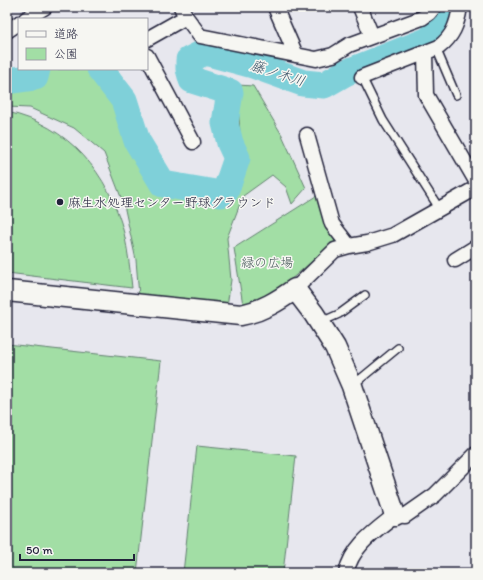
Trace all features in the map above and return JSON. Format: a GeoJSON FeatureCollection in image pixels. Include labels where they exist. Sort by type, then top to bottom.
{"type":"FeatureCollection","features":[{"type":"Feature","properties":{"kind":"street"},"geometry":{"type":"LineString","coordinates":[[28,18],[46,7]]}},
{"type":"Feature","properties":{"kind":"street"},"geometry":{"type":"LineString","coordinates":[[275,7],[296,55]]}},
{"type":"Feature","properties":{"kind":"street"},"geometry":{"type":"LineString","coordinates":[[360,7],[372,36]]}},
{"type":"Feature","properties":{"kind":"street"},"geometry":{"type":"LineString","coordinates":[[148,38],[184,12],[200,36],[316,59],[333,55],[350,45],[422,18],[434,7]]}},
{"type":"Feature","properties":{"kind":"street"},"geometry":{"type":"LineString","coordinates":[[362,77],[430,51],[445,43],[455,30],[460,7]]}},
{"type":"Feature","properties":{"kind":"street"},"geometry":{"type":"LineString","coordinates":[[7,31],[18,24]]}},
{"type":"Feature","properties":{"kind":"street"},"geometry":{"type":"LineString","coordinates":[[430,51],[426,94],[476,181]]}},
{"type":"Feature","properties":{"kind":"street"},"geometry":{"type":"LineString","coordinates":[[148,58],[193,142]]}},
{"type":"Feature","properties":{"kind":"street"},"geometry":{"type":"LineString","coordinates":[[307,135],[332,224],[349,246]]}},
{"type":"Feature","properties":{"kind":"street"},"geometry":{"type":"LineString","coordinates":[[7,291],[241,315],[266,308],[277,302],[295,289],[335,250],[367,243],[393,235],[476,188]]}},
{"type":"Feature","properties":{"kind":"street"},"geometry":{"type":"LineString","coordinates":[[455,260],[476,247]]}},
{"type":"Feature","properties":{"kind":"street"},"geometry":{"type":"LineString","coordinates":[[295,289],[335,347],[352,386],[395,515]]}},
{"type":"Feature","properties":{"kind":"street"},"geometry":{"type":"LineString","coordinates":[[346,573],[348,564],[360,544],[395,515],[405,516],[435,495],[476,454]]}},
{"type":"Feature","properties":{"kind":"lane"},"geometry":{"type":"LineString","coordinates":[[430,51],[456,95]]}},
{"type":"Feature","properties":{"kind":"lane"},"geometry":{"type":"LineString","coordinates":[[362,77],[383,120],[439,208]]}},
{"type":"Feature","properties":{"kind":"lane"},"geometry":{"type":"LineString","coordinates":[[319,322],[339,314],[365,296]]}},
{"type":"Feature","properties":{"kind":"lane"},"geometry":{"type":"LineString","coordinates":[[352,386],[398,348]]}},
{"type":"Feature","properties":{"kind":"green space"},"geometry":{"type":"Polygon","coordinates":[[[42,70],[90,70],[99,83],[116,101],[127,133],[134,146],[164,186],[199,193],[216,194],[225,202],[242,164],[238,85],[253,86],[282,135],[306,188],[292,204],[286,187],[272,175],[243,196],[227,238],[231,280],[227,306],[139,296],[136,260],[124,205],[104,153],[74,128],[30,108],[7,107],[7,80],[40,76],[42,70]]]}},
{"type":"Feature","properties":{"kind":"green space","name":"麻生水処理センター野球グラウンド"},"geometry":{"type":"Polygon","coordinates":[[[7,112],[29,119],[49,128],[67,140],[83,155],[97,172],[117,211],[124,233],[132,288],[7,273],[7,112]]]}},
{"type":"Feature","properties":{"kind":"green space","name":"緑の広場"},"geometry":{"type":"Polygon","coordinates":[[[316,196],[325,226],[339,241],[322,253],[270,297],[243,305],[234,248],[316,196]]]}},
{"type":"Feature","properties":{"kind":"green space"},"geometry":{"type":"Polygon","coordinates":[[[7,344],[161,361],[137,573],[7,573],[7,344]]]}},
{"type":"Feature","properties":{"kind":"green space"},"geometry":{"type":"Polygon","coordinates":[[[197,446],[296,456],[283,573],[183,573],[197,446]]]}},
{"type":"Feature","properties":{"kind":"waterway","name":"藤ノ木川"},"geometry":{"type":"LineString","coordinates":[[101,70],[124,100],[137,141],[163,184],[221,194],[226,190],[237,158],[230,143],[225,123],[230,92],[192,80],[189,69],[189,60],[205,52],[253,65],[303,83],[324,85],[345,73],[429,40],[440,28],[447,16],[448,7]]}},
{"type":"Feature","properties":{"kind":"waterway"},"geometry":{"type":"LineString","coordinates":[[7,81],[35,77],[37,70]]}},
{"type":"Feature","properties":{"kind":"place","name":"麻生水処理センター野球グラウンド"},"geometry":{"type":"Point","coordinates":[60,202]}}]}
